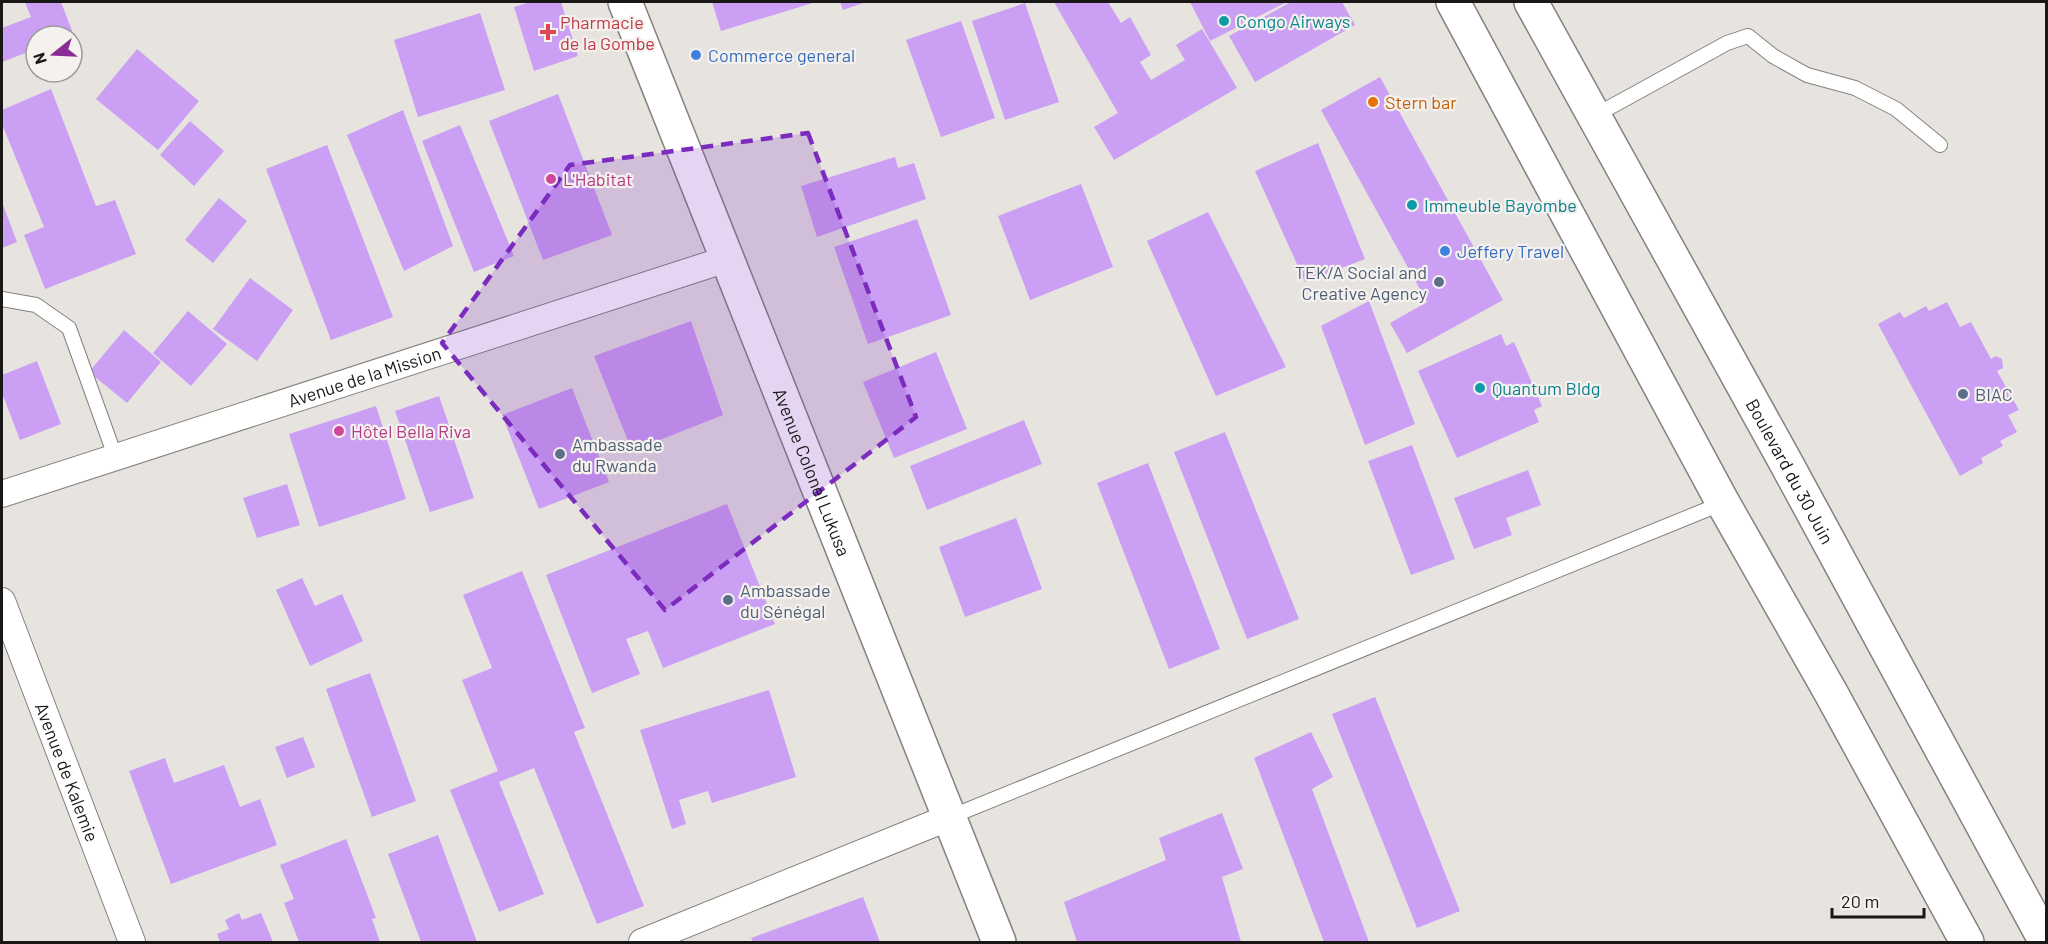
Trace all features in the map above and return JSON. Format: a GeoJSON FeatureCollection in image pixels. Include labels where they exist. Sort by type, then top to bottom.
{"type":"FeatureCollection","features":[{"type":"Feature","properties":{"kind":"main road","name":"Avenue Colonel Lukusa"},"geometry":{"type":"LineString","coordinates":[[626,2],[999,942]]}},
{"type":"Feature","properties":{"kind":"main road"},"geometry":{"type":"LineString","coordinates":[[1453,2],[1723,503],[1832,693],[1967,942]]}},
{"type":"Feature","properties":{"kind":"main road","name":"Boulevard du 30 Juin"},"geometry":{"type":"LineString","coordinates":[[1531,2],[2046,942]]}},
{"type":"Feature","properties":{"kind":"street","name":"Avenue de la Mission"},"geometry":{"type":"LineString","coordinates":[[2,494],[727,259]]}},
{"type":"Feature","properties":{"kind":"street","name":"Avenue de Kalemie"},"geometry":{"type":"LineString","coordinates":[[2,601],[132,942]]}},
{"type":"Feature","properties":{"kind":"street"},"geometry":{"type":"LineString","coordinates":[[642,942],[950,817]]}},
{"type":"Feature","properties":{"kind":"lane"},"geometry":{"type":"LineString","coordinates":[[1594,116],[1727,43],[1748,36],[1773,56],[1807,75],[1856,88],[1896,109],[1940,145]]}},
{"type":"Feature","properties":{"kind":"lane"},"geometry":{"type":"LineString","coordinates":[[2,299],[36,305],[69,328],[115,456]]}},
{"type":"Feature","properties":{"kind":"lane"},"geometry":{"type":"LineString","coordinates":[[950,817],[1129,747],[1723,503]]}},
{"type":"Feature","properties":{"kind":"highlighted area"},"geometry":{"type":"Polygon","coordinates":[[[808,133],[916,417],[665,610],[442,343],[570,165],[808,133]]]}},
{"type":"Feature","properties":{"kind":"building"},"geometry":{"type":"Polygon","coordinates":[[[25,2],[61,2],[69,24],[24,24],[24,54],[2,62],[2,28],[31,17],[25,2]]]}},
{"type":"Feature","properties":{"kind":"building"},"geometry":{"type":"Polygon","coordinates":[[[531,2],[561,2],[578,56],[534,71],[514,7],[531,2]]]}},
{"type":"Feature","properties":{"kind":"building"},"geometry":{"type":"Polygon","coordinates":[[[712,2],[816,2],[721,31],[712,2]]]}},
{"type":"Feature","properties":{"kind":"building"},"geometry":{"type":"Polygon","coordinates":[[[840,2],[866,2],[843,10],[840,2]]]}},
{"type":"Feature","properties":{"kind":"building"},"geometry":{"type":"Polygon","coordinates":[[[1054,2],[1108,2],[1121,23],[1130,17],[1151,55],[1140,62],[1151,80],[1185,60],[1176,45],[1202,29],[1237,88],[1114,160],[1094,127],[1118,113],[1054,2]]]}},
{"type":"Feature","properties":{"kind":"building","name":"Congo Airways"},"geometry":{"type":"Polygon","coordinates":[[[1190,2],[1287,2],[1210,41],[1190,2]]]}},
{"type":"Feature","properties":{"kind":"building"},"geometry":{"type":"Polygon","coordinates":[[[1291,2],[1342,2],[1355,25],[1255,82],[1229,36],[1291,2]]]}},
{"type":"Feature","properties":{"kind":"building"},"geometry":{"type":"Polygon","coordinates":[[[1025,3],[1059,102],[1005,120],[972,21],[1025,3]]]}},
{"type":"Feature","properties":{"kind":"building"},"geometry":{"type":"Polygon","coordinates":[[[480,13],[505,90],[418,117],[394,40],[480,13]]]}},
{"type":"Feature","properties":{"kind":"building"},"geometry":{"type":"Polygon","coordinates":[[[961,21],[995,118],[941,137],[906,40],[961,21]]]}},
{"type":"Feature","properties":{"kind":"building"},"geometry":{"type":"Polygon","coordinates":[[[137,49],[199,101],[158,150],[96,99],[137,49]]]}},
{"type":"Feature","properties":{"kind":"building","name":"Immeuble Bayombe"},"geometry":{"type":"Polygon","coordinates":[[[1380,77],[1503,300],[1407,353],[1390,323],[1427,302],[1321,110],[1380,77]]]}},
{"type":"Feature","properties":{"kind":"building"},"geometry":{"type":"Polygon","coordinates":[[[51,89],[96,206],[115,200],[136,254],[45,289],[24,235],[44,227],[2,124],[2,110],[51,89]]]}},
{"type":"Feature","properties":{"kind":"building"},"geometry":{"type":"Polygon","coordinates":[[[558,94],[612,235],[543,260],[489,121],[558,94]]]}},
{"type":"Feature","properties":{"kind":"building"},"geometry":{"type":"Polygon","coordinates":[[[403,110],[453,246],[404,271],[347,135],[403,110]]]}},
{"type":"Feature","properties":{"kind":"building"},"geometry":{"type":"Polygon","coordinates":[[[190,121],[224,151],[194,186],[160,155],[190,121]]]}},
{"type":"Feature","properties":{"kind":"building"},"geometry":{"type":"Polygon","coordinates":[[[460,125],[514,256],[474,272],[422,141],[460,125]]]}},
{"type":"Feature","properties":{"kind":"building"},"geometry":{"type":"Polygon","coordinates":[[[1318,143],[1365,259],[1305,282],[1255,171],[1318,143]]]}},
{"type":"Feature","properties":{"kind":"building"},"geometry":{"type":"Polygon","coordinates":[[[327,145],[393,317],[331,340],[266,169],[327,145]]]}},
{"type":"Feature","properties":{"kind":"building"},"geometry":{"type":"Polygon","coordinates":[[[895,157],[898,168],[914,163],[926,199],[817,237],[801,186],[895,157]]]}},
{"type":"Feature","properties":{"kind":"building"},"geometry":{"type":"Polygon","coordinates":[[[1081,184],[1113,267],[1030,300],[998,216],[1081,184]]]}},
{"type":"Feature","properties":{"kind":"building"},"geometry":{"type":"Polygon","coordinates":[[[219,198],[247,221],[213,263],[185,240],[219,198]]]}},
{"type":"Feature","properties":{"kind":"building"},"geometry":{"type":"Polygon","coordinates":[[[2,202],[17,242],[2,248],[2,202]]]}},
{"type":"Feature","properties":{"kind":"building"},"geometry":{"type":"Polygon","coordinates":[[[1208,212],[1286,367],[1216,396],[1147,241],[1208,212]]]}},
{"type":"Feature","properties":{"kind":"building"},"geometry":{"type":"Polygon","coordinates":[[[917,219],[951,315],[868,344],[834,247],[917,219]]]}},
{"type":"Feature","properties":{"kind":"building"},"geometry":{"type":"Polygon","coordinates":[[[250,278],[293,310],[257,361],[213,329],[250,278]]]}},
{"type":"Feature","properties":{"kind":"building"},"geometry":{"type":"Polygon","coordinates":[[[1369,301],[1415,424],[1365,445],[1321,326],[1369,301]]]}},
{"type":"Feature","properties":{"kind":"building"},"geometry":{"type":"Polygon","coordinates":[[[1947,302],[1960,327],[1971,322],[1991,359],[1996,356],[2002,359],[2003,368],[1997,371],[2019,410],[2008,415],[2017,432],[2000,441],[2003,446],[1981,458],[1983,463],[1960,476],[1878,324],[1900,312],[1904,318],[1926,306],[1929,311],[1947,302]]]}},
{"type":"Feature","properties":{"kind":"building"},"geometry":{"type":"Polygon","coordinates":[[[188,311],[227,344],[191,386],[153,353],[188,311]]]}},
{"type":"Feature","properties":{"kind":"building"},"geometry":{"type":"Polygon","coordinates":[[[691,321],[723,415],[632,451],[594,356],[691,321]]]}},
{"type":"Feature","properties":{"kind":"building"},"geometry":{"type":"Polygon","coordinates":[[[124,330],[161,362],[127,403],[89,372],[124,330]]]}},
{"type":"Feature","properties":{"kind":"building","name":"Quantum Bldg"},"geometry":{"type":"Polygon","coordinates":[[[1501,334],[1506,346],[1514,342],[1542,406],[1534,410],[1539,422],[1457,458],[1418,371],[1501,334]]]}},
{"type":"Feature","properties":{"kind":"building"},"geometry":{"type":"Polygon","coordinates":[[[936,352],[967,429],[894,458],[863,382],[936,352]]]}},
{"type":"Feature","properties":{"kind":"building"},"geometry":{"type":"Polygon","coordinates":[[[37,361],[61,424],[20,440],[2,393],[2,375],[37,361]]]}},
{"type":"Feature","properties":{"kind":"building"},"geometry":{"type":"Polygon","coordinates":[[[572,388],[609,482],[539,509],[502,415],[572,388]]]}},
{"type":"Feature","properties":{"kind":"building"},"geometry":{"type":"Polygon","coordinates":[[[439,396],[474,498],[430,512],[395,411],[439,396]]]}},
{"type":"Feature","properties":{"kind":"building"},"geometry":{"type":"Polygon","coordinates":[[[376,406],[406,499],[319,527],[289,434],[376,406]]]}},
{"type":"Feature","properties":{"kind":"building"},"geometry":{"type":"Polygon","coordinates":[[[1024,420],[1042,464],[927,510],[910,466],[1024,420]]]}},
{"type":"Feature","properties":{"kind":"building"},"geometry":{"type":"Polygon","coordinates":[[[1225,432],[1299,619],[1247,639],[1174,452],[1225,432]]]}},
{"type":"Feature","properties":{"kind":"building"},"geometry":{"type":"Polygon","coordinates":[[[1412,445],[1455,559],[1411,575],[1368,461],[1412,445]]]}},
{"type":"Feature","properties":{"kind":"building"},"geometry":{"type":"Polygon","coordinates":[[[1148,463],[1220,649],[1169,669],[1097,483],[1148,463]]]}},
{"type":"Feature","properties":{"kind":"building"},"geometry":{"type":"Polygon","coordinates":[[[1528,470],[1541,505],[1506,518],[1512,535],[1474,549],[1454,498],[1528,470]]]}},
{"type":"Feature","properties":{"kind":"building"},"geometry":{"type":"Polygon","coordinates":[[[287,484],[300,525],[257,538],[243,498],[287,484]]]}},
{"type":"Feature","properties":{"kind":"building"},"geometry":{"type":"Polygon","coordinates":[[[727,504],[775,624],[663,668],[648,631],[626,639],[640,674],[592,693],[546,575],[727,504]]]}},
{"type":"Feature","properties":{"kind":"building"},"geometry":{"type":"Polygon","coordinates":[[[1016,518],[1042,589],[965,617],[939,547],[1016,518]]]}},
{"type":"Feature","properties":{"kind":"building"},"geometry":{"type":"Polygon","coordinates":[[[522,571],[585,728],[574,732],[644,906],[597,924],[534,768],[499,782],[544,894],[499,912],[450,790],[498,771],[462,680],[492,668],[463,595],[522,571]]]}},
{"type":"Feature","properties":{"kind":"building"},"geometry":{"type":"Polygon","coordinates":[[[302,578],[315,606],[342,594],[363,641],[310,666],[276,590],[302,578]]]}},
{"type":"Feature","properties":{"kind":"building"},"geometry":{"type":"Polygon","coordinates":[[[370,673],[416,801],[372,817],[326,689],[370,673]]]}},
{"type":"Feature","properties":{"kind":"building"},"geometry":{"type":"Polygon","coordinates":[[[769,690],[796,777],[712,803],[708,791],[679,800],[686,824],[672,829],[640,730],[769,690]]]}},
{"type":"Feature","properties":{"kind":"building"},"geometry":{"type":"Polygon","coordinates":[[[1375,697],[1460,911],[1417,928],[1332,714],[1375,697]]]}},
{"type":"Feature","properties":{"kind":"building"},"geometry":{"type":"Polygon","coordinates":[[[1311,732],[1333,777],[1312,789],[1369,942],[1324,942],[1254,758],[1311,732]]]}},
{"type":"Feature","properties":{"kind":"building"},"geometry":{"type":"Polygon","coordinates":[[[303,737],[315,767],[287,778],[275,747],[303,737]]]}},
{"type":"Feature","properties":{"kind":"building"},"geometry":{"type":"Polygon","coordinates":[[[165,758],[174,783],[224,765],[240,807],[260,799],[277,845],[171,884],[129,771],[165,758]]]}},
{"type":"Feature","properties":{"kind":"building"},"geometry":{"type":"Polygon","coordinates":[[[1222,813],[1243,869],[1222,877],[1241,942],[1077,942],[1064,902],[1166,860],[1159,838],[1222,813]]]}},
{"type":"Feature","properties":{"kind":"building"},"geometry":{"type":"Polygon","coordinates":[[[438,835],[477,942],[421,942],[388,854],[438,835]]]}},
{"type":"Feature","properties":{"kind":"building"},"geometry":{"type":"Polygon","coordinates":[[[346,839],[376,918],[372,919],[380,942],[299,942],[284,903],[294,899],[280,865],[346,839]]]}},
{"type":"Feature","properties":{"kind":"building"},"geometry":{"type":"Polygon","coordinates":[[[863,897],[880,942],[753,942],[751,938],[863,897]]]}},
{"type":"Feature","properties":{"kind":"building"},"geometry":{"type":"Polygon","coordinates":[[[239,913],[242,920],[261,913],[273,942],[220,942],[217,934],[229,929],[225,920],[239,913]]]}},
{"type":"Feature","properties":{"kind":"place","name":"Congo Airways"},"geometry":{"type":"Point","coordinates":[1224,21]}},
{"type":"Feature","properties":{"kind":"place","name":"Pharmacie de la Gombe"},"geometry":{"type":"Point","coordinates":[548,32]}},
{"type":"Feature","properties":{"kind":"place","name":"Commerce general"},"geometry":{"type":"Point","coordinates":[696,55]}},
{"type":"Feature","properties":{"kind":"place","name":"Stern bar"},"geometry":{"type":"Point","coordinates":[1373,102]}},
{"type":"Feature","properties":{"kind":"place","name":"L'Habitat"},"geometry":{"type":"Point","coordinates":[551,179]}},
{"type":"Feature","properties":{"kind":"place","name":"Immeuble Bayombe"},"geometry":{"type":"Point","coordinates":[1412,205]}},
{"type":"Feature","properties":{"kind":"place","name":"Jeffery Travel"},"geometry":{"type":"Point","coordinates":[1445,251]}},
{"type":"Feature","properties":{"kind":"place","name":"TEK/A Social and Creative Agency"},"geometry":{"type":"Point","coordinates":[1439,282]}},
{"type":"Feature","properties":{"kind":"place","name":"Quantum Bldg"},"geometry":{"type":"Point","coordinates":[1480,388]}},
{"type":"Feature","properties":{"kind":"place","name":"BIAC"},"geometry":{"type":"Point","coordinates":[1963,394]}},
{"type":"Feature","properties":{"kind":"place","name":"Hôtel Bella Riva"},"geometry":{"type":"Point","coordinates":[339,431]}},
{"type":"Feature","properties":{"kind":"place","name":"Ambassade du Rwanda"},"geometry":{"type":"Point","coordinates":[560,454]}},
{"type":"Feature","properties":{"kind":"place","name":"Ambassade du Sénégal"},"geometry":{"type":"Point","coordinates":[728,600]}}]}
